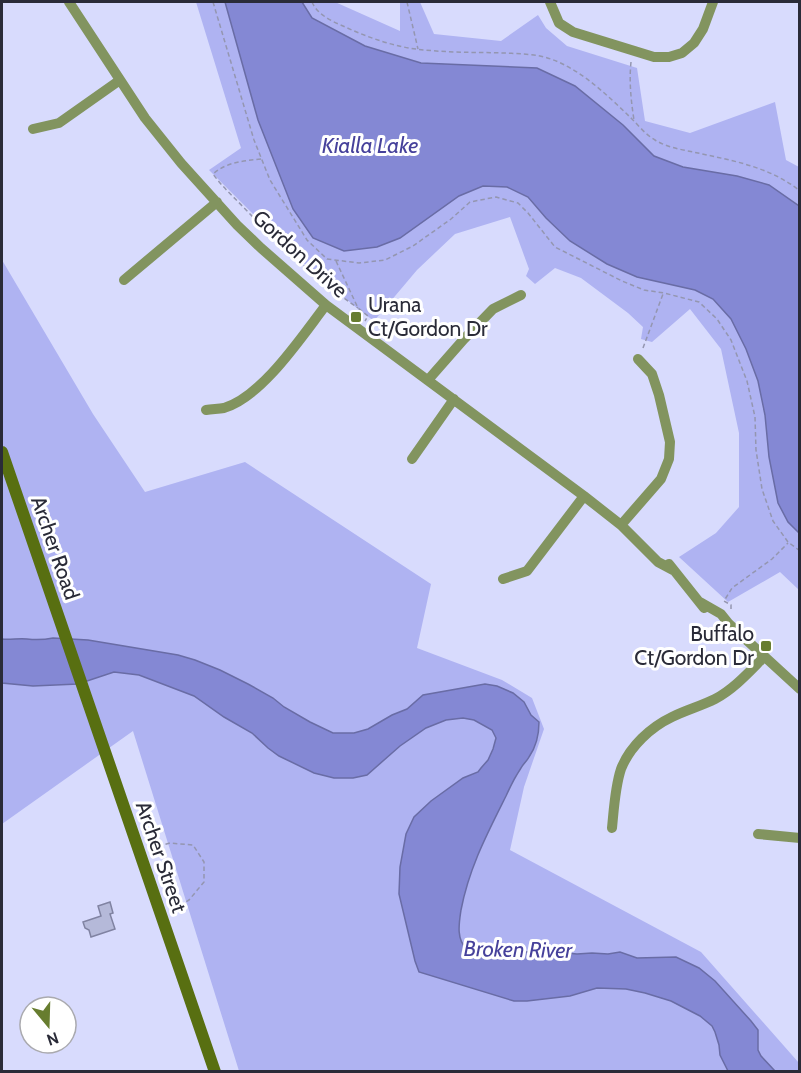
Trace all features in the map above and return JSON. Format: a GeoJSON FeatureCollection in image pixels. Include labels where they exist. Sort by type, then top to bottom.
{"type":"FeatureCollection","features":[{"type":"Feature","properties":{"kind":"main road","name":"Archer Road"},"geometry":{"type":"LineString","coordinates":[[2,452],[71,656]]}},
{"type":"Feature","properties":{"kind":"main road","name":"Archer Street"},"geometry":{"type":"LineString","coordinates":[[71,656],[215,1071]]}},
{"type":"Feature","properties":{"kind":"street","name":"Gordon Drive"},"geometry":{"type":"LineString","coordinates":[[69,2],[145,118],[181,163],[237,225],[326,305],[621,525],[658,562],[673,570],[706,611],[729,624],[800,689]]}},
{"type":"Feature","properties":{"kind":"street"},"geometry":{"type":"LineString","coordinates":[[549,2],[558,23],[573,32],[654,57],[669,57],[682,53],[694,43],[703,29],[712,2]]}},
{"type":"Feature","properties":{"kind":"street"},"geometry":{"type":"LineString","coordinates":[[33,129],[59,123],[120,80]]}},
{"type":"Feature","properties":{"kind":"street"},"geometry":{"type":"LineString","coordinates":[[124,280],[217,202]]}},
{"type":"Feature","properties":{"kind":"street"},"geometry":{"type":"LineString","coordinates":[[428,380],[493,309],[521,295]]}},
{"type":"Feature","properties":{"kind":"street"},"geometry":{"type":"LineString","coordinates":[[206,410],[226,407],[249,395],[269,378],[326,305]]}},
{"type":"Feature","properties":{"kind":"street"},"geometry":{"type":"LineString","coordinates":[[621,525],[661,479],[669,459],[670,442],[659,395],[652,374],[639,359]]}},
{"type":"Feature","properties":{"kind":"street"},"geometry":{"type":"LineString","coordinates":[[412,459],[454,399]]}},
{"type":"Feature","properties":{"kind":"street"},"geometry":{"type":"LineString","coordinates":[[503,579],[527,571],[584,496]]}},
{"type":"Feature","properties":{"kind":"street"},"geometry":{"type":"LineString","coordinates":[[612,828],[621,769],[640,740],[671,717],[715,699],[733,688],[764,657]]}},
{"type":"Feature","properties":{"kind":"street"},"geometry":{"type":"LineString","coordinates":[[758,834],[800,838]]}},
{"type":"Feature","properties":{"kind":"path"},"geometry":{"type":"LineString","coordinates":[[213,2],[254,140],[270,180],[306,240],[327,259],[358,263],[385,260],[413,246],[451,219],[470,202],[496,197],[518,203],[555,247],[645,290],[699,302],[717,319],[731,340],[747,381],[755,417],[756,450],[762,489],[773,521],[788,542],[800,551]]}},
{"type":"Feature","properties":{"kind":"path"},"geometry":{"type":"LineString","coordinates":[[312,2],[315,8],[330,20],[356,32],[418,50],[523,54],[553,60],[572,69],[593,84],[655,140],[672,148],[764,169],[800,191]]}},
{"type":"Feature","properties":{"kind":"path"},"geometry":{"type":"LineString","coordinates":[[407,2],[418,50]]}},
{"type":"Feature","properties":{"kind":"path"},"geometry":{"type":"LineString","coordinates":[[634,121],[630,74],[635,51]]}},
{"type":"Feature","properties":{"kind":"path"},"geometry":{"type":"LineString","coordinates":[[262,159],[228,164],[213,174],[221,186],[308,269],[368,316],[358,329]]}},
{"type":"Feature","properties":{"kind":"path"},"geometry":{"type":"LineString","coordinates":[[336,261],[358,308]]}},
{"type":"Feature","properties":{"kind":"path"},"geometry":{"type":"LineString","coordinates":[[639,359],[664,293]]}},
{"type":"Feature","properties":{"kind":"path"},"geometry":{"type":"LineString","coordinates":[[729,624],[731,605],[724,601],[732,588],[772,559],[788,542]]}},
{"type":"Feature","properties":{"kind":"path"},"geometry":{"type":"LineString","coordinates":[[139,852],[170,843],[193,845],[204,862],[204,882],[189,900],[173,910],[160,914]]}},
{"type":"Feature","properties":{"kind":"shaded area","name":"Kialla Lake"},"geometry":{"type":"Polygon","coordinates":[[[196,2],[335,2],[400,31],[400,2],[420,2],[434,34],[501,41],[538,15],[546,28],[567,46],[637,68],[645,121],[690,133],[775,102],[786,160],[799,167],[799,590],[780,572],[728,602],[679,557],[716,533],[739,507],[739,433],[721,349],[690,309],[652,342],[641,339],[643,327],[581,278],[555,268],[535,284],[526,276],[529,269],[510,217],[455,234],[417,270],[374,321],[294,255],[209,170],[241,148],[196,2]]]}},
{"type":"Feature","properties":{"kind":"shaded area"},"geometry":{"type":"Polygon","coordinates":[[[2,260],[93,414],[145,492],[245,462],[431,584],[417,648],[502,680],[532,698],[544,729],[524,787],[510,850],[701,952],[799,1063],[799,1071],[239,1071],[133,731],[2,824],[2,260]]]}},
{"type":"Feature","properties":{"kind":"water","name":"Kialla Lake"},"geometry":{"type":"Polygon","coordinates":[[[225,2],[302,2],[312,18],[365,46],[421,63],[537,68],[575,86],[623,125],[654,156],[683,167],[737,176],[769,185],[799,206],[799,533],[788,522],[778,503],[758,381],[731,319],[713,299],[695,290],[637,277],[607,264],[570,241],[528,197],[507,187],[483,186],[459,196],[400,238],[377,247],[344,251],[313,238],[293,209],[258,120],[225,2]]]}},
{"type":"Feature","properties":{"kind":"water"},"geometry":{"type":"Polygon","coordinates":[[[2,639],[88,640],[195,660],[248,684],[310,722],[333,733],[354,733],[368,729],[407,709],[423,695],[485,684],[513,693],[524,702],[531,715],[539,722],[538,736],[534,749],[511,786],[474,865],[461,910],[459,931],[461,941],[467,949],[478,954],[521,955],[525,952],[545,951],[577,954],[620,952],[637,958],[676,957],[699,968],[715,981],[751,1021],[758,1030],[758,1050],[775,1071],[728,1071],[720,1055],[712,1026],[700,1016],[671,1001],[645,993],[626,989],[597,988],[570,996],[514,1001],[419,972],[399,894],[400,867],[406,834],[414,817],[431,801],[463,778],[478,772],[488,760],[496,738],[492,730],[474,720],[463,718],[446,720],[426,728],[400,746],[367,775],[334,778],[314,773],[279,756],[252,733],[194,696],[139,675],[114,672],[78,684],[33,686],[2,683],[2,639]]]}},
{"type":"Feature","properties":{"kind":"building"},"geometry":{"type":"Polygon","coordinates":[[[110,902],[113,913],[110,914],[115,929],[91,937],[83,922],[101,916],[98,906],[110,902]]]}},
{"type":"Feature","properties":{"kind":"place","name":"Urana Ct/Gordon Dr"},"geometry":{"type":"Point","coordinates":[356,317]}},
{"type":"Feature","properties":{"kind":"place","name":"Buffalo Ct/Gordon Dr"},"geometry":{"type":"Point","coordinates":[766,646]}},
{"type":"Feature","properties":{"kind":"water label","name":"Broken River"},"geometry":{"type":"Point","coordinates":[518,949]}}]}
